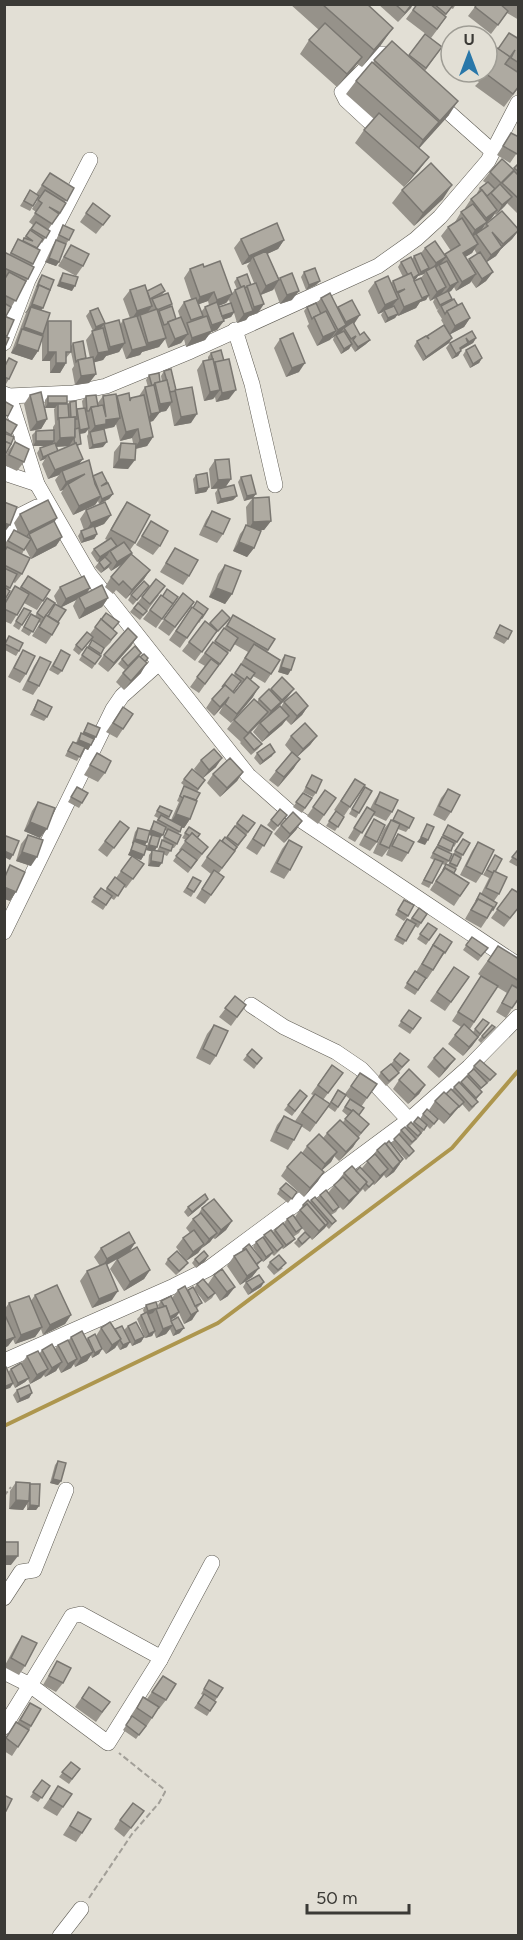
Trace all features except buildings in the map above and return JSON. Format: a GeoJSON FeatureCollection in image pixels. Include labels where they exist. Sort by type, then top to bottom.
{"type":"FeatureCollection","features":[{"type":"Feature","properties":{"kind":"street"},"geometry":{"type":"LineString","coordinates":[[396,146],[346,100],[342,92],[380,54],[386,54],[404,70]]}},
{"type":"Feature","properties":{"kind":"street"},"geometry":{"type":"LineString","coordinates":[[428,93],[492,151]]}},
{"type":"Feature","properties":{"kind":"street"},"geometry":{"type":"LineString","coordinates":[[519,103],[492,151],[489,161],[451,195],[440,217],[416,239],[378,266],[191,351],[106,386],[73,393],[7,395],[38,484],[89,574],[248,775],[292,814],[519,965]]}},
{"type":"Feature","properties":{"kind":"street"},"geometry":{"type":"LineString","coordinates":[[4,343],[28,280],[90,160]]}},
{"type":"Feature","properties":{"kind":"street"},"geometry":{"type":"LineString","coordinates":[[235,330],[252,384],[275,485]]}},
{"type":"Feature","properties":{"kind":"street"},"geometry":{"type":"LineString","coordinates":[[4,473],[38,484]]}},
{"type":"Feature","properties":{"kind":"street"},"geometry":{"type":"LineString","coordinates":[[4,539],[15,518],[48,502]]}},
{"type":"Feature","properties":{"kind":"street"},"geometry":{"type":"LineString","coordinates":[[4,932],[113,709],[122,696],[159,663]]}},
{"type":"Feature","properties":{"kind":"street"},"geometry":{"type":"LineString","coordinates":[[251,1005],[284,1027],[336,1052],[361,1069],[409,1120]]}},
{"type":"Feature","properties":{"kind":"street"},"geometry":{"type":"LineString","coordinates":[[4,1361],[208,1269],[409,1120],[469,1067],[519,1017]]}},
{"type":"Feature","properties":{"kind":"street"},"geometry":{"type":"LineString","coordinates":[[4,1598],[21,1572],[34,1570],[66,1490]]}},
{"type":"Feature","properties":{"kind":"street"},"geometry":{"type":"LineString","coordinates":[[4,1672],[30,1685],[108,1743],[160,1660],[212,1563]]}},
{"type":"Feature","properties":{"kind":"street"},"geometry":{"type":"LineString","coordinates":[[4,1727],[72,1616],[81,1614],[158,1656],[160,1660]]}},
{"type":"Feature","properties":{"kind":"street"},"geometry":{"type":"LineString","coordinates":[[60,1935],[81,1910]]}},
{"type":"Feature","properties":{"kind":"path"},"geometry":{"type":"LineString","coordinates":[[4,1496],[11,1487]]}},
{"type":"Feature","properties":{"kind":"path"},"geometry":{"type":"LineString","coordinates":[[81,1910],[132,1834],[159,1803],[165,1792],[108,1743]]}},
{"type":"Feature","properties":{"kind":"waterway"},"geometry":{"type":"LineString","coordinates":[[4,1426],[218,1323],[452,1148],[518,1071]]}}]}
